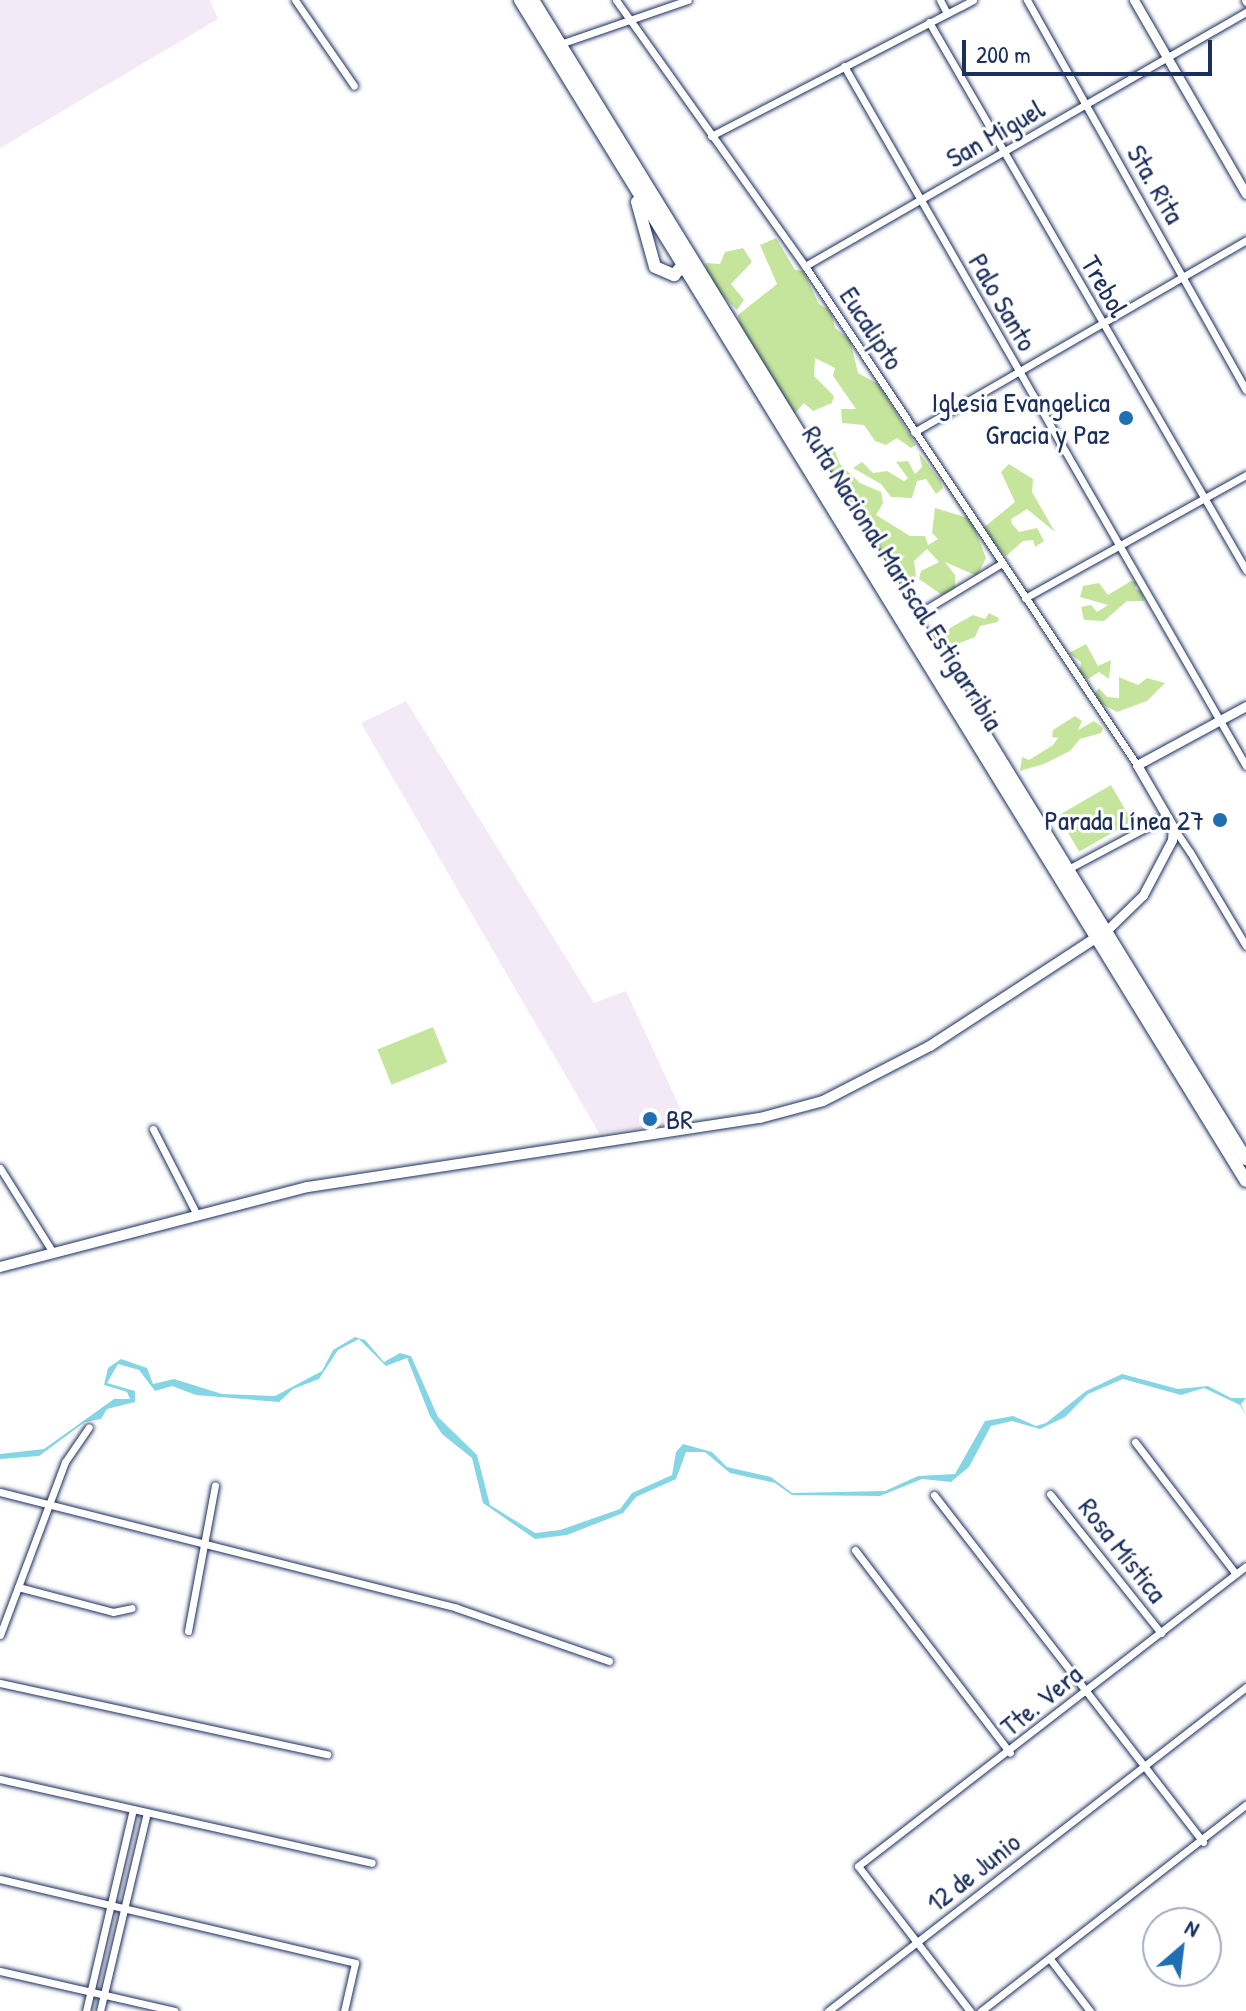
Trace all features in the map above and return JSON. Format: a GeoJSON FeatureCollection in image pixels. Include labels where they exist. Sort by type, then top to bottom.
{"type":"FeatureCollection","features":[{"type":"Feature","properties":{"kind":"highway","name":"Ruta Nacional Mariscal Estigarribia"},"geometry":{"type":"LineString","coordinates":[[520,0],[684,267],[1246,1159]]}},
{"type":"Feature","properties":{"kind":"highway","name":"Ruta Nacional Mariscal Estigarribia"},"geometry":{"type":"LineString","coordinates":[[533,0],[1068,869],[1102,934],[1246,1181]]}},
{"type":"Feature","properties":{"kind":"highway"},"geometry":{"type":"LineString","coordinates":[[604,137],[643,213],[650,260],[668,275],[684,267],[690,254]]}},
{"type":"Feature","properties":{"kind":"main road"},"geometry":{"type":"LineString","coordinates":[[0,1267],[52,1251],[308,1187],[760,1118],[823,1101],[930,1046],[1102,934]]}},
{"type":"Feature","properties":{"kind":"street"},"geometry":{"type":"LineString","coordinates":[[295,0],[354,86]]}},
{"type":"Feature","properties":{"kind":"street","name":"Eucalipto"},"geometry":{"type":"LineString","coordinates":[[616,0],[805,266],[1137,765]]}},
{"type":"Feature","properties":{"kind":"street"},"geometry":{"type":"LineString","coordinates":[[560,44],[688,0]]}},
{"type":"Feature","properties":{"kind":"street"},"geometry":{"type":"LineString","coordinates":[[940,0],[947,13]]}},
{"type":"Feature","properties":{"kind":"street"},"geometry":{"type":"LineString","coordinates":[[711,136],[973,0]]}},
{"type":"Feature","properties":{"kind":"street","name":"Sta. Rita"},"geometry":{"type":"LineString","coordinates":[[1027,0],[1186,278],[1246,390]]}},
{"type":"Feature","properties":{"kind":"street"},"geometry":{"type":"LineString","coordinates":[[1134,0],[1246,194]]}},
{"type":"Feature","properties":{"kind":"street","name":"San Miguel"},"geometry":{"type":"LineString","coordinates":[[805,266],[1246,12]]}},
{"type":"Feature","properties":{"kind":"street","name":"Trebol"},"geometry":{"type":"LineString","coordinates":[[929,22],[1246,570]]}},
{"type":"Feature","properties":{"kind":"street","name":"Palo Santo"},"geometry":{"type":"LineString","coordinates":[[844,66],[1246,766]]}},
{"type":"Feature","properties":{"kind":"street"},"geometry":{"type":"LineString","coordinates":[[914,432],[1017,370],[1186,278],[1246,240]]}},
{"type":"Feature","properties":{"kind":"street"},"geometry":{"type":"LineString","coordinates":[[1025,598],[1246,475]]}},
{"type":"Feature","properties":{"kind":"street"},"geometry":{"type":"LineString","coordinates":[[913,617],[1002,563]]}},
{"type":"Feature","properties":{"kind":"street"},"geometry":{"type":"LineString","coordinates":[[1245,942],[1137,765],[1246,706]]}},
{"type":"Feature","properties":{"kind":"street"},"geometry":{"type":"LineString","coordinates":[[1068,869],[1153,821],[1173,827]]}},
{"type":"Feature","properties":{"kind":"street"},"geometry":{"type":"LineString","coordinates":[[1102,934],[1143,895],[1169,849],[1173,827]]}},
{"type":"Feature","properties":{"kind":"street"},"geometry":{"type":"LineString","coordinates":[[153,1129],[197,1215]]}},
{"type":"Feature","properties":{"kind":"street"},"geometry":{"type":"LineString","coordinates":[[0,1168],[52,1251]]}},
{"type":"Feature","properties":{"kind":"street"},"geometry":{"type":"LineString","coordinates":[[0,1635],[69,1453],[89,1427]]}},
{"type":"Feature","properties":{"kind":"street"},"geometry":{"type":"LineString","coordinates":[[1135,1442],[1236,1574]]}},
{"type":"Feature","properties":{"kind":"street"},"geometry":{"type":"LineString","coordinates":[[188,1631],[202,1541],[215,1485]]}},
{"type":"Feature","properties":{"kind":"street"},"geometry":{"type":"LineString","coordinates":[[0,1492],[51,1501],[457,1608],[609,1661]]}},
{"type":"Feature","properties":{"kind":"street","name":"Rosa Mística"},"geometry":{"type":"LineString","coordinates":[[1050,1494],[1161,1633]]}},
{"type":"Feature","properties":{"kind":"street"},"geometry":{"type":"LineString","coordinates":[[934,1495],[1203,1842]]}},
{"type":"Feature","properties":{"kind":"street"},"geometry":{"type":"LineString","coordinates":[[855,1550],[1010,1753]]}},
{"type":"Feature","properties":{"kind":"street","name":"Tte. Vera"},"geometry":{"type":"LineString","coordinates":[[917,1944],[858,1870],[861,1864],[1010,1753],[1246,1566]]}},
{"type":"Feature","properties":{"kind":"street"},"geometry":{"type":"LineString","coordinates":[[18,1587],[113,1612],[132,1608]]}},
{"type":"Feature","properties":{"kind":"street"},"geometry":{"type":"LineString","coordinates":[[0,1683],[327,1754]]}},
{"type":"Feature","properties":{"kind":"street","name":"12 de Junio"},"geometry":{"type":"LineString","coordinates":[[828,2011],[1246,1687]]}},
{"type":"Feature","properties":{"kind":"street"},"geometry":{"type":"LineString","coordinates":[[0,1779],[372,1863]]}},
{"type":"Feature","properties":{"kind":"street"},"geometry":{"type":"LineString","coordinates":[[981,2011],[1203,1842],[1246,1805]]}},
{"type":"Feature","properties":{"kind":"street"},"geometry":{"type":"LineString","coordinates":[[86,2011],[133,1809]]}},
{"type":"Feature","properties":{"kind":"street"},"geometry":{"type":"LineString","coordinates":[[100,2011],[147,1812]]}},
{"type":"Feature","properties":{"kind":"street"},"geometry":{"type":"LineString","coordinates":[[0,1879],[355,1963],[344,2011]]}},
{"type":"Feature","properties":{"kind":"street"},"geometry":{"type":"LineString","coordinates":[[917,1944],[970,2011]]}},
{"type":"Feature","properties":{"kind":"street"},"geometry":{"type":"LineString","coordinates":[[1050,1959],[1090,2011]]}},
{"type":"Feature","properties":{"kind":"street"},"geometry":{"type":"LineString","coordinates":[[0,1971],[174,2011]]}},
{"type":"Feature","properties":{"kind":"shaded area"},"geometry":{"type":"Polygon","coordinates":[[[0,0],[210,0],[218,19],[0,148],[0,0]]]}},
{"type":"Feature","properties":{"kind":"shaded area"},"geometry":{"type":"Polygon","coordinates":[[[406,701],[594,1003],[626,991],[687,1123],[599,1133],[361,723],[406,701]]]}},
{"type":"Feature","properties":{"kind":"green space"},"geometry":{"type":"Polygon","coordinates":[[[776,238],[795,270],[803,271],[819,304],[831,311],[835,328],[850,340],[858,373],[878,384],[916,445],[911,448],[897,438],[886,445],[875,441],[864,425],[842,423],[841,409],[856,409],[833,376],[835,368],[815,358],[814,376],[834,396],[832,403],[813,411],[804,403],[794,414],[741,330],[738,315],[777,284],[760,245],[776,238]]]}},
{"type":"Feature","properties":{"kind":"green space"},"geometry":{"type":"Polygon","coordinates":[[[743,248],[752,262],[731,284],[744,300],[737,310],[709,282],[705,263],[720,264],[725,252],[743,248]]]}},
{"type":"Feature","properties":{"kind":"green space"},"geometry":{"type":"Polygon","coordinates":[[[822,447],[835,451],[840,464],[860,483],[881,492],[883,503],[876,515],[910,536],[925,536],[928,545],[938,539],[932,533],[935,508],[971,519],[986,558],[977,576],[945,562],[955,575],[955,588],[942,595],[919,579],[921,571],[939,562],[927,549],[914,561],[916,577],[902,584],[872,544],[822,460],[822,447]]]}},
{"type":"Feature","properties":{"kind":"green space"},"geometry":{"type":"Polygon","coordinates":[[[919,453],[940,480],[943,488],[936,494],[926,479],[917,481],[912,498],[891,497],[881,484],[853,468],[862,462],[873,473],[887,471],[904,481],[908,478],[896,462],[908,461],[915,474],[922,467],[919,453]]]}},
{"type":"Feature","properties":{"kind":"green space"},"geometry":{"type":"Polygon","coordinates":[[[1009,464],[1033,479],[1032,492],[1055,532],[1027,509],[1011,519],[1012,524],[1019,532],[1037,528],[1044,541],[1035,547],[1033,540],[1023,541],[1006,556],[982,529],[1015,502],[1001,472],[1009,464]]]}},
{"type":"Feature","properties":{"kind":"green space"},"geometry":{"type":"Polygon","coordinates":[[[1131,581],[1137,582],[1135,589],[1142,591],[1144,601],[1127,601],[1104,621],[1084,620],[1081,607],[1091,605],[1097,612],[1108,605],[1080,597],[1083,586],[1099,583],[1108,595],[1131,581]]]}},
{"type":"Feature","properties":{"kind":"green space"},"geometry":{"type":"Polygon","coordinates":[[[989,613],[999,618],[998,622],[980,626],[975,637],[947,648],[940,645],[950,628],[973,615],[985,619],[989,613]]]}},
{"type":"Feature","properties":{"kind":"green space"},"geometry":{"type":"Polygon","coordinates":[[[1086,644],[1098,666],[1111,660],[1109,679],[1099,672],[1088,679],[1080,673],[1081,662],[1069,653],[1086,644]]]}},
{"type":"Feature","properties":{"kind":"green space"},"geometry":{"type":"Polygon","coordinates":[[[1119,677],[1138,685],[1147,678],[1165,683],[1147,701],[1117,712],[1100,703],[1095,693],[1099,688],[1107,697],[1119,698],[1119,677]]]}},
{"type":"Feature","properties":{"kind":"green space"},"geometry":{"type":"Polygon","coordinates":[[[1075,716],[1082,721],[1078,730],[1094,721],[1103,728],[1101,733],[1080,739],[1070,751],[1044,764],[1020,771],[1022,757],[1029,760],[1053,745],[1058,738],[1052,737],[1053,730],[1075,716]]]}},
{"type":"Feature","properties":{"kind":"green space"},"geometry":{"type":"Polygon","coordinates":[[[1111,785],[1132,821],[1079,852],[1058,816],[1111,785]]]}},
{"type":"Feature","properties":{"kind":"green space"},"geometry":{"type":"Polygon","coordinates":[[[433,1027],[447,1062],[392,1085],[377,1049],[433,1027]]]}},
{"type":"Feature","properties":{"kind":"water"},"geometry":{"type":"Polygon","coordinates":[[[355,1337],[365,1340],[384,1362],[400,1353],[411,1356],[438,1417],[477,1455],[490,1505],[535,1533],[560,1530],[620,1509],[632,1493],[672,1475],[676,1452],[683,1444],[712,1452],[727,1467],[771,1477],[792,1493],[885,1491],[918,1476],[955,1474],[985,1421],[1013,1416],[1036,1426],[1046,1423],[1086,1391],[1122,1374],[1178,1389],[1208,1386],[1231,1398],[1246,1398],[1241,1404],[1246,1415],[1240,1405],[1204,1388],[1181,1395],[1123,1379],[1088,1394],[1065,1417],[1040,1429],[1012,1421],[991,1426],[969,1467],[951,1482],[922,1479],[880,1496],[792,1495],[775,1483],[730,1473],[705,1452],[686,1452],[676,1479],[636,1497],[623,1513],[567,1535],[535,1539],[483,1503],[472,1458],[442,1434],[430,1416],[407,1358],[386,1366],[359,1339],[338,1350],[319,1379],[293,1389],[279,1402],[196,1395],[172,1386],[155,1391],[139,1370],[118,1364],[107,1383],[135,1391],[135,1402],[107,1409],[101,1419],[85,1422],[39,1456],[0,1459],[0,1454],[44,1449],[114,1399],[130,1399],[127,1392],[104,1385],[108,1368],[121,1359],[147,1368],[153,1384],[174,1379],[222,1394],[275,1396],[322,1371],[333,1350],[355,1337]]]}},
{"type":"Feature","properties":{"kind":"place","name":"Iglesia Evangelica Gracia y Paz"},"geometry":{"type":"Point","coordinates":[1126,418]}},
{"type":"Feature","properties":{"kind":"place","name":"Parada Línea 27"},"geometry":{"type":"Point","coordinates":[1220,820]}},
{"type":"Feature","properties":{"kind":"place","name":"BR"},"geometry":{"type":"Point","coordinates":[650,1119]}}]}
